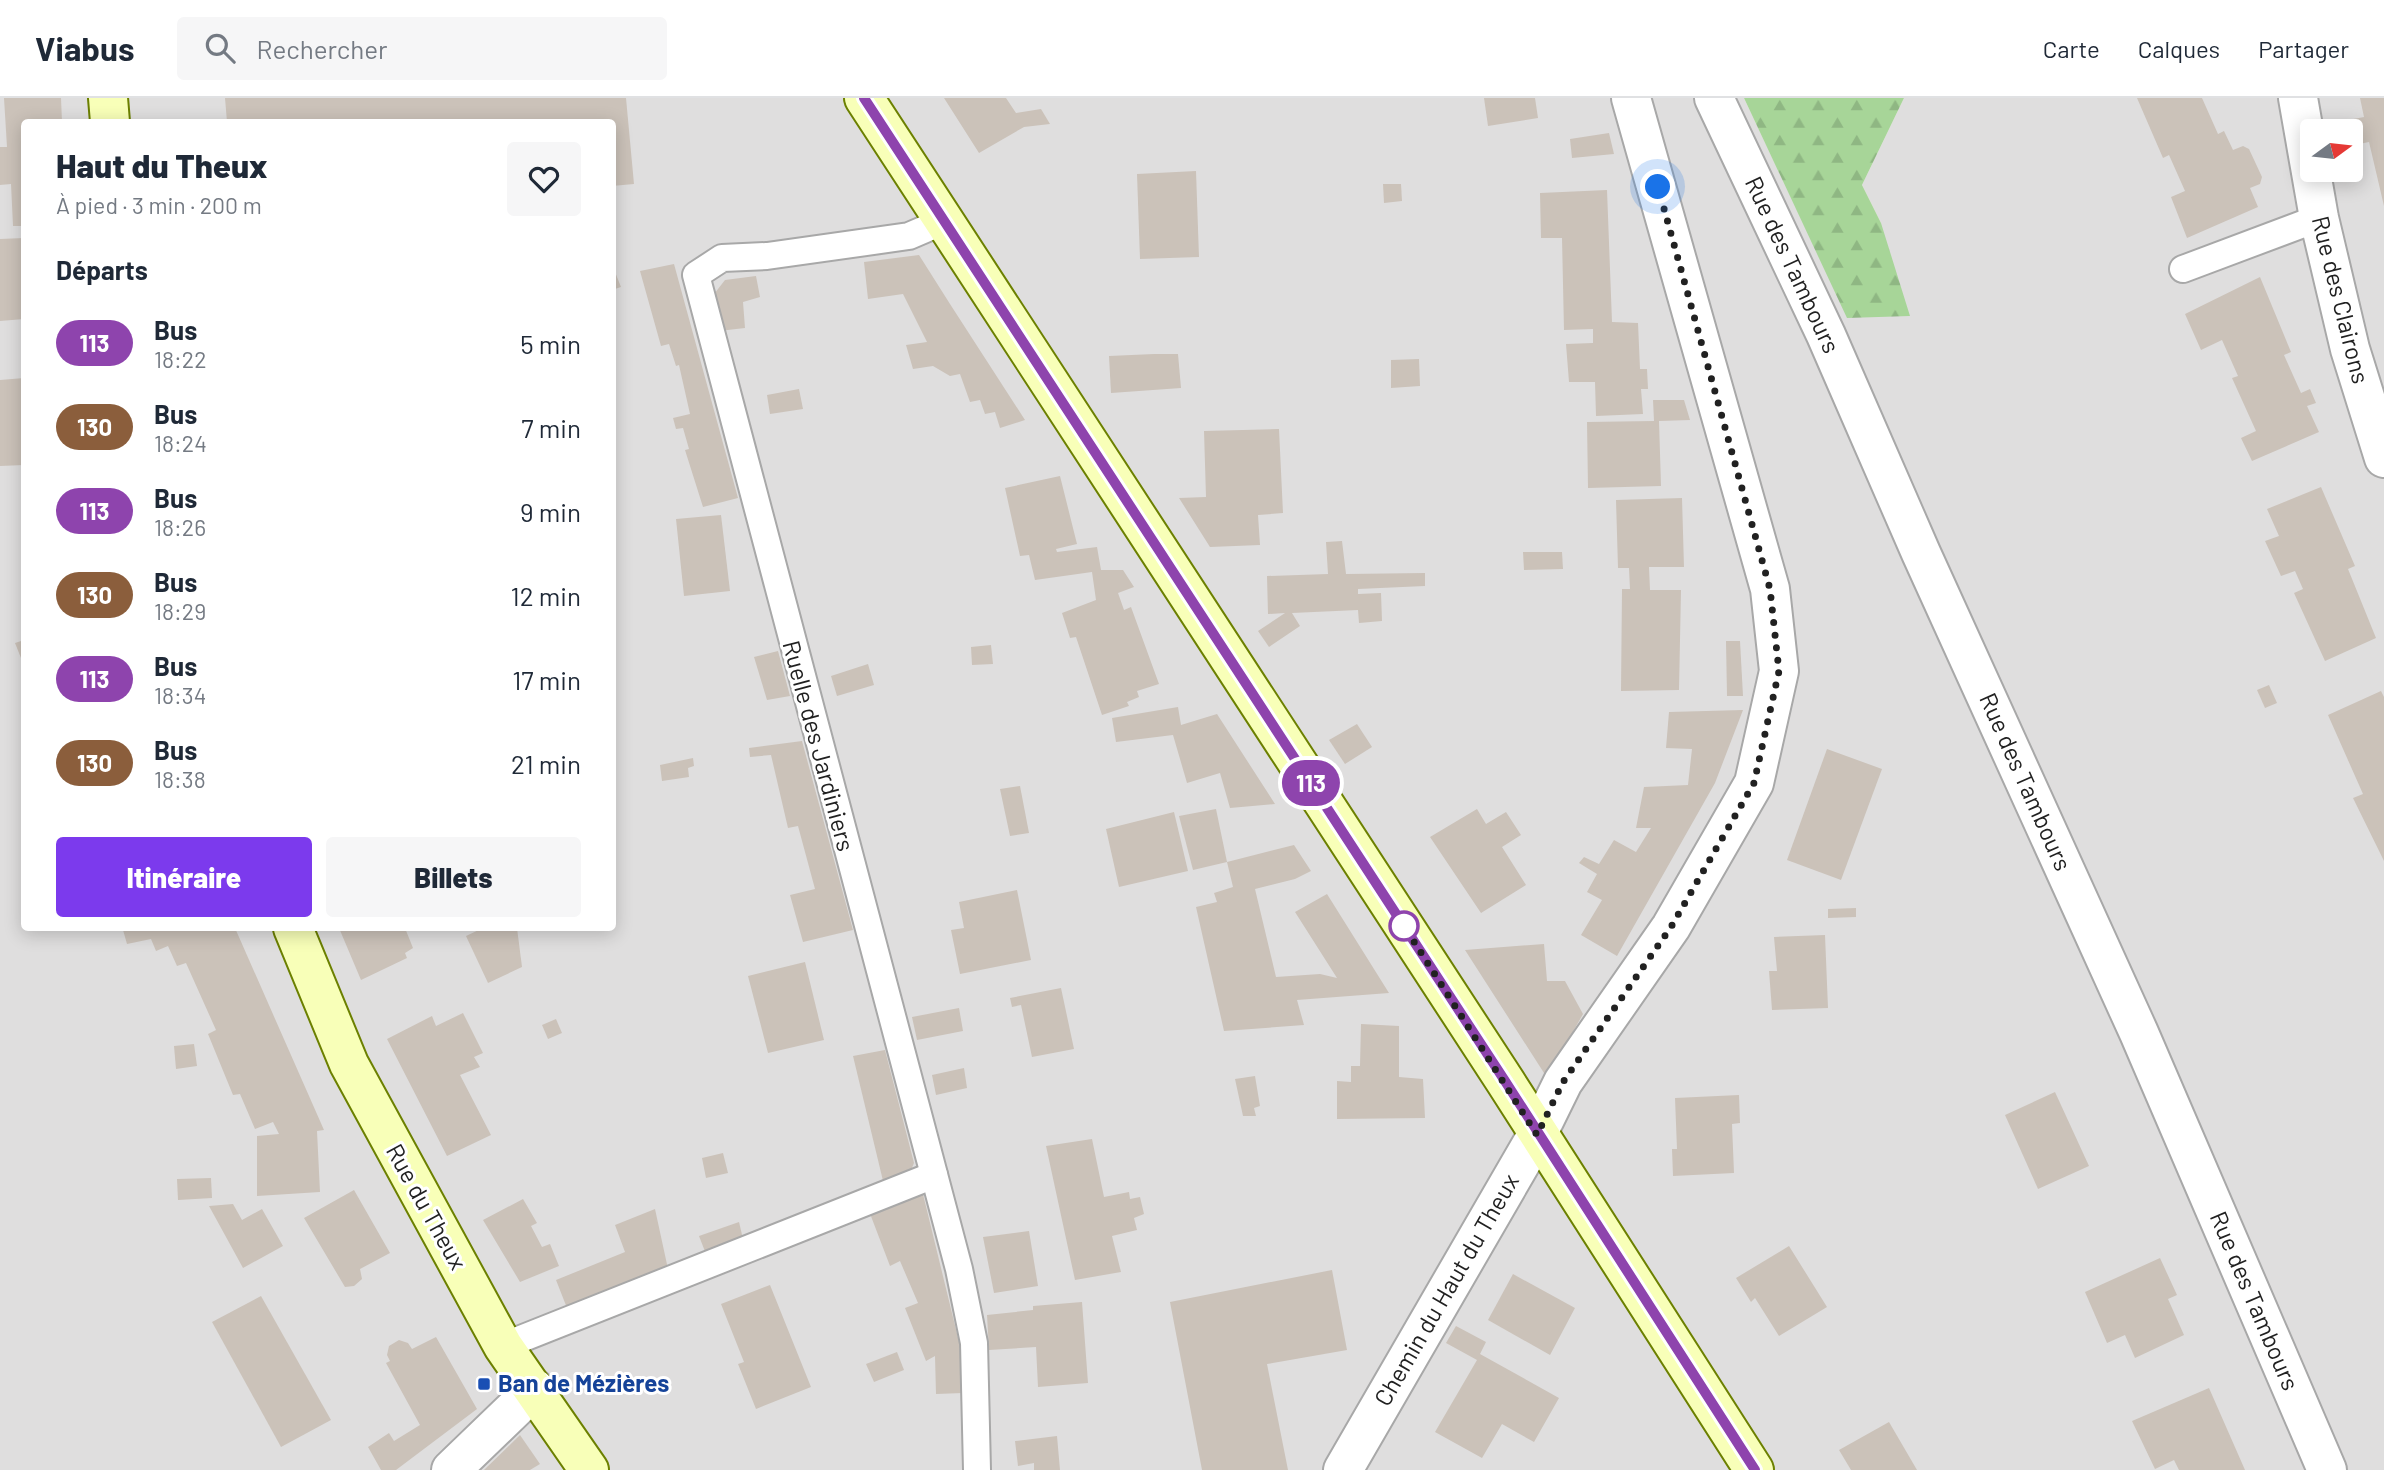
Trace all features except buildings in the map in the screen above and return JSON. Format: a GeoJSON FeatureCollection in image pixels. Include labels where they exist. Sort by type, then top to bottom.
{"type":"FeatureCollection","features":[{"type":"Feature","properties":{"kind":"main road"},"geometry":{"type":"LineString","coordinates":[[108,98],[110,119]]}},
{"type":"Feature","properties":{"kind":"main road"},"geometry":{"type":"LineString","coordinates":[[864,98],[1490,1058],[1537,1135],[1755,1470]]}},
{"type":"Feature","properties":{"kind":"main road","name":"Rue du Theux"},"geometry":{"type":"LineString","coordinates":[[294,931],[349,1065],[503,1346],[589,1470]]}},
{"type":"Feature","properties":{"kind":"street","name":"Chemin du Haut du Theux"},"geometry":{"type":"LineString","coordinates":[[1343,1470],[1537,1135],[1563,1082],[1671,927],[1754,783],[1779,671],[1770,589],[1631,98]]}},
{"type":"Feature","properties":{"kind":"street","name":"Rue des Tambours"},"geometry":{"type":"LineString","coordinates":[[1714,98],[1826,335],[1921,553],[2134,1022],[2327,1470]]}},
{"type":"Feature","properties":{"kind":"street","name":"Rue des Clairons"},"geometry":{"type":"LineString","coordinates":[[2298,98],[2319,218],[2350,349],[2384,458]]}},
{"type":"Feature","properties":{"kind":"street"},"geometry":{"type":"LineString","coordinates":[[452,1470],[535,1390]]}},
{"type":"Feature","properties":{"kind":"lane"},"geometry":{"type":"LineString","coordinates":[[2183,269],[2319,218]]}},
{"type":"Feature","properties":{"kind":"lane","name":"Ruelle des Jardiniers"},"geometry":{"type":"LineString","coordinates":[[944,221],[909,236],[767,256],[722,258],[696,275],[844,843],[934,1175],[974,1343],[977,1470]]}},
{"type":"Feature","properties":{"kind":"lane"},"geometry":{"type":"LineString","coordinates":[[503,1346],[934,1175]]}},
{"type":"Feature","properties":{"kind":"shaded area"},"geometry":{"type":"Polygon","coordinates":[[[0,98],[1744,98],[1848,318],[1881,223],[1862,185],[1904,98],[2384,98],[2384,1470],[0,1470],[0,98]]]}},
{"type":"Feature","properties":{"kind":"green space"},"geometry":{"type":"Polygon","coordinates":[[[1744,98],[1904,98],[1862,185],[1881,223],[1910,316],[1847,318],[1744,98]]]}},
{"type":"Feature","properties":{"kind":"bus line","name":"113"},"geometry":{"type":"LineString","coordinates":[[864,98],[1505,1081],[1537,1135],[1755,1470]]}},
{"type":"Feature","properties":{"kind":"place","name":"Ban de Mézières"},"geometry":{"type":"Point","coordinates":[484,1384]}},
{"type":"Feature","properties":{"kind":"route"},"geometry":{"type":"LineString","coordinates":[[1404,926],[1399,918],[1537,1135],[1563,1082],[1671,927],[1754,783],[1779,671],[1770,589],[1658,187]]}}]}
